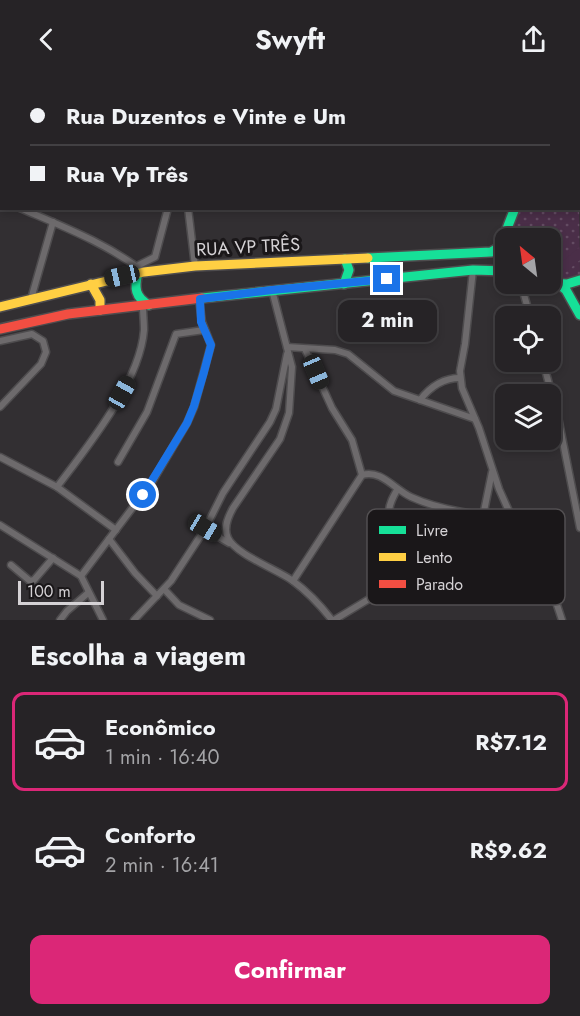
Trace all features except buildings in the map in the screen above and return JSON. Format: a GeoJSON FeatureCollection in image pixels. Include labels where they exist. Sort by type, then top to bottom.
{"type":"FeatureCollection","features":[{"type":"Feature","properties":{"kind":"main road"},"geometry":{"type":"LineString","coordinates":[[508,228],[515,210]]}},
{"type":"Feature","properties":{"kind":"main road","name":"RUA VP TRÊS"},"geometry":{"type":"LineString","coordinates":[[0,307],[140,270],[491,252],[495,250]]}},
{"type":"Feature","properties":{"kind":"main road"},"geometry":{"type":"LineString","coordinates":[[344,284],[349,270],[345,259]]}},
{"type":"Feature","properties":{"kind":"main road"},"geometry":{"type":"LineString","coordinates":[[140,270],[134,290],[146,306]]}},
{"type":"Feature","properties":{"kind":"main road"},"geometry":{"type":"LineString","coordinates":[[0,329],[68,314],[100,310],[472,270],[495,271]]}},
{"type":"Feature","properties":{"kind":"main road"},"geometry":{"type":"LineString","coordinates":[[561,283],[580,280]]}},
{"type":"Feature","properties":{"kind":"main road"},"geometry":{"type":"LineString","coordinates":[[91,284],[99,296],[100,310]]}},
{"type":"Feature","properties":{"kind":"main road"},"geometry":{"type":"LineString","coordinates":[[561,287],[566,290],[580,315]]}},
{"type":"Feature","properties":{"kind":"street"},"geometry":{"type":"LineString","coordinates":[[25,210],[103,244],[140,270],[154,257],[167,210]]}},
{"type":"Feature","properties":{"kind":"street"},"geometry":{"type":"LineString","coordinates":[[188,210],[195,267]]}},
{"type":"Feature","properties":{"kind":"street"},"geometry":{"type":"LineString","coordinates":[[30,299],[53,222]]}},
{"type":"Feature","properties":{"kind":"street"},"geometry":{"type":"LineString","coordinates":[[472,270],[460,378],[508,509]]}},
{"type":"Feature","properties":{"kind":"street"},"geometry":{"type":"LineString","coordinates":[[232,545],[225,531],[229,516],[269,456],[285,427],[289,413],[292,367],[272,290]]}},
{"type":"Feature","properties":{"kind":"street"},"geometry":{"type":"LineString","coordinates":[[81,576],[152,482],[187,423],[211,345],[204,330],[200,299]]}},
{"type":"Feature","properties":{"kind":"street"},"geometry":{"type":"LineString","coordinates":[[57,487],[77,461],[129,381],[141,347],[146,306]]}},
{"type":"Feature","properties":{"kind":"street"},"geometry":{"type":"LineString","coordinates":[[118,462],[147,412],[176,334],[204,330]]}},
{"type":"Feature","properties":{"kind":"street"},"geometry":{"type":"LineString","coordinates":[[0,341],[32,334],[43,340],[46,352],[41,364],[0,406]]}},
{"type":"Feature","properties":{"kind":"street"},"geometry":{"type":"LineString","coordinates":[[305,349],[332,408],[352,441],[362,475]]}},
{"type":"Feature","properties":{"kind":"street"},"geometry":{"type":"LineString","coordinates":[[287,350],[335,350],[348,354],[394,391],[475,419]]}},
{"type":"Feature","properties":{"kind":"street"},"geometry":{"type":"LineString","coordinates":[[134,620],[164,589],[205,528],[223,493],[261,437],[273,415],[280,392],[287,350]]}},
{"type":"Feature","properties":{"kind":"street"},"geometry":{"type":"LineString","coordinates":[[546,372],[558,417],[580,528]]}},
{"type":"Feature","properties":{"kind":"street"},"geometry":{"type":"LineString","coordinates":[[420,400],[431,388],[441,382],[460,378]]}},
{"type":"Feature","properties":{"kind":"street"},"geometry":{"type":"LineString","coordinates":[[0,457],[57,487],[116,531]]}},
{"type":"Feature","properties":{"kind":"street"},"geometry":{"type":"LineString","coordinates":[[485,509],[493,471]]}},
{"type":"Feature","properties":{"kind":"street"},"geometry":{"type":"LineString","coordinates":[[293,581],[362,475],[370,473],[378,475],[397,490],[425,502],[454,509]]}},
{"type":"Feature","properties":{"kind":"street"},"geometry":{"type":"LineString","coordinates":[[389,509],[397,490]]}},
{"type":"Feature","properties":{"kind":"street"},"geometry":{"type":"LineString","coordinates":[[0,525],[81,576],[103,620]]}},
{"type":"Feature","properties":{"kind":"street"},"geometry":{"type":"LineString","coordinates":[[205,528],[293,581],[318,602],[333,620],[367,599]]}},
{"type":"Feature","properties":{"kind":"street"},"geometry":{"type":"LineString","coordinates":[[109,539],[135,573],[157,596]]}},
{"type":"Feature","properties":{"kind":"street"},"geometry":{"type":"LineString","coordinates":[[11,566],[30,581],[53,558]]}},
{"type":"Feature","properties":{"kind":"street"},"geometry":{"type":"LineString","coordinates":[[164,589],[179,605],[210,620]]}},
{"type":"Feature","properties":{"kind":"street"},"geometry":{"type":"LineString","coordinates":[[60,620],[88,593]]}},
{"type":"Feature","properties":{"kind":"street"},"geometry":{"type":"LineString","coordinates":[[557,605],[562,620]]}},
{"type":"Feature","properties":{"kind":"shaded area"},"geometry":{"type":"Polygon","coordinates":[[[517,210],[579,210],[580,276],[569,281],[561,281],[561,228],[510,228],[517,210]]]}},
{"type":"Feature","properties":{"kind":"shaded area"},"geometry":{"type":"Polygon","coordinates":[[[580,247],[580,260],[566,272],[561,266],[561,262],[580,247]]]}},
{"type":"Feature","properties":{"kind":"traffic: fast"},"geometry":{"type":"LineString","coordinates":[[507,228],[514,210]]}},
{"type":"Feature","properties":{"kind":"traffic: fast"},"geometry":{"type":"LineString","coordinates":[[368,258],[491,252],[495,250]]}},
{"type":"Feature","properties":{"kind":"traffic: fast"},"geometry":{"type":"LineString","coordinates":[[344,284],[349,270],[345,259]]}},
{"type":"Feature","properties":{"kind":"traffic: fast"},"geometry":{"type":"LineString","coordinates":[[202,298],[473,270],[495,271]]}},
{"type":"Feature","properties":{"kind":"traffic: fast"},"geometry":{"type":"LineString","coordinates":[[138,273],[136,283],[138,295],[149,305]]}},
{"type":"Feature","properties":{"kind":"traffic: fast"},"geometry":{"type":"LineString","coordinates":[[561,284],[580,280]]}},
{"type":"Feature","properties":{"kind":"traffic: fast"},"geometry":{"type":"LineString","coordinates":[[561,286],[566,290],[580,315]]}},
{"type":"Feature","properties":{"kind":"traffic: slow"},"geometry":{"type":"LineString","coordinates":[[0,307],[144,272],[195,266],[368,258]]}},
{"type":"Feature","properties":{"kind":"traffic: slow"},"geometry":{"type":"LineString","coordinates":[[91,284],[100,300],[100,310]]}},
{"type":"Feature","properties":{"kind":"traffic: jam"},"geometry":{"type":"LineString","coordinates":[[0,329],[68,314],[202,298]]}},
{"type":"Feature","properties":{"kind":"route"},"geometry":{"type":"LineString","coordinates":[[143,495],[187,423],[204,372],[211,345],[201,322],[200,299],[387,279]]}}]}
